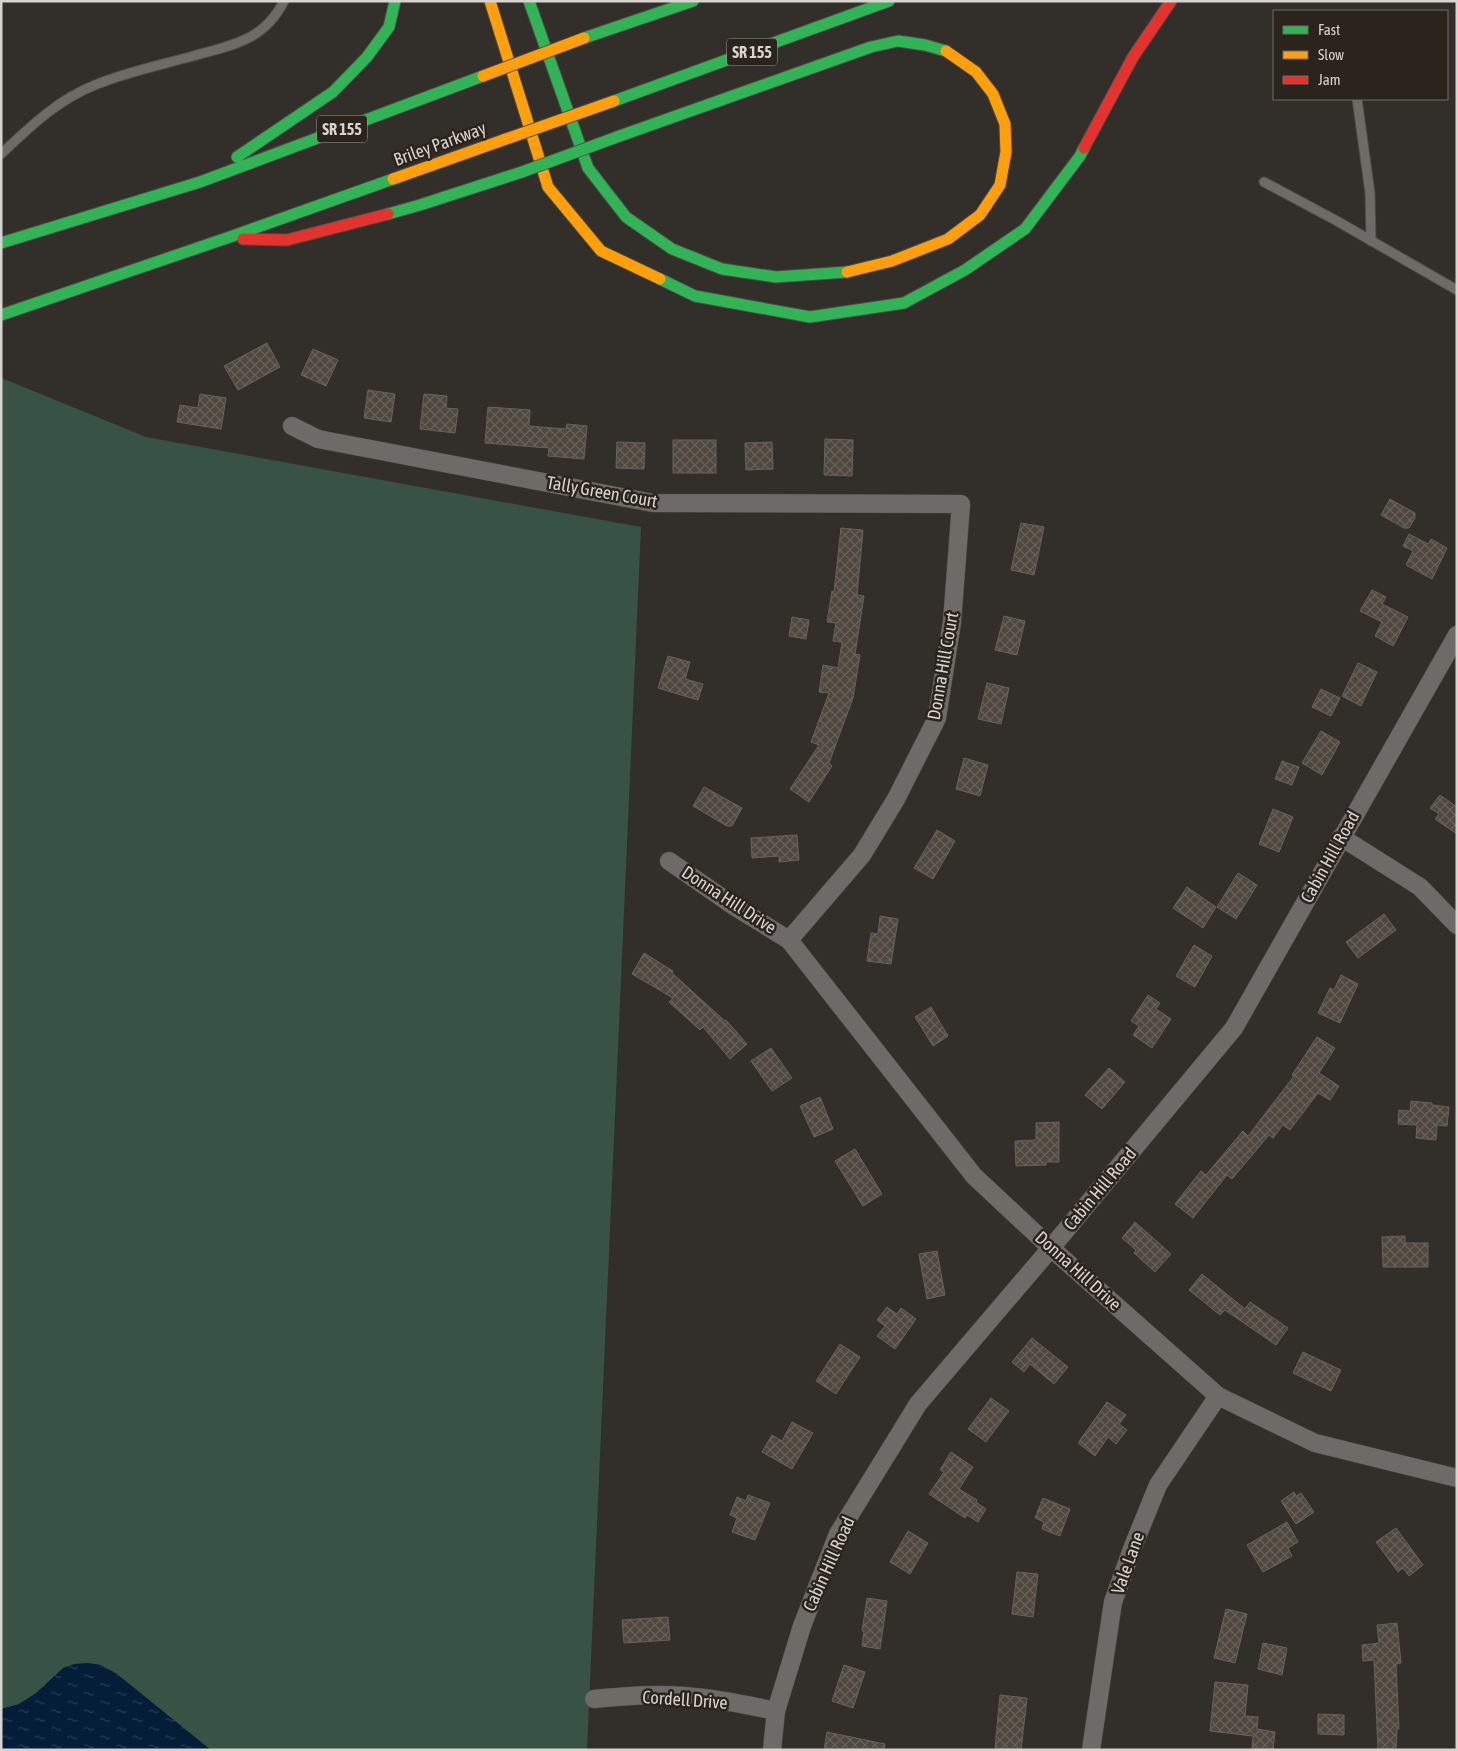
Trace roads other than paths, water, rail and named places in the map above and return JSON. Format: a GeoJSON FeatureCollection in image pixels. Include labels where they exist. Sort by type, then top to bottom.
{"type":"FeatureCollection","features":[{"type":"Feature","properties":{"kind":"highway"},"geometry":{"type":"LineString","coordinates":[[200,182],[333,92],[367,57],[389,27],[395,1]]}},
{"type":"Feature","properties":{"kind":"highway"},"geometry":{"type":"LineString","coordinates":[[490,1],[548,187],[601,250],[695,296],[810,317],[904,302],[964,270],[1025,228],[1080,156],[1134,57],[1171,1]]}},
{"type":"Feature","properties":{"kind":"highway"},"geometry":{"type":"LineString","coordinates":[[227,238],[287,240],[420,205],[522,172],[617,137],[871,47],[898,41],[925,45],[946,51],[976,72],[993,94],[1005,124],[1006,152],[1000,185],[980,215],[948,239],[892,261],[847,272],[776,278],[722,269],[672,249],[626,216],[588,168],[528,1]]}},
{"type":"Feature","properties":{"kind":"highway","name":"SR 155"},"geometry":{"type":"LineString","coordinates":[[1,243],[200,182],[584,38],[693,1]]}},
{"type":"Feature","properties":{"kind":"highway","name":"Briley Parkway"},"geometry":{"type":"LineString","coordinates":[[1,315],[227,238],[889,1]]}},
{"type":"Feature","properties":{"kind":"street","name":"Tally Green Court"},"geometry":{"type":"LineString","coordinates":[[292,426],[318,439],[653,503],[920,504]]}},
{"type":"Feature","properties":{"kind":"street","name":"Donna Hill Court"},"geometry":{"type":"LineString","coordinates":[[845,876],[862,855],[896,799],[937,718],[952,622],[961,504],[920,504]]}},
{"type":"Feature","properties":{"kind":"street","name":"Cabin Hill Road"},"geometry":{"type":"LineString","coordinates":[[772,1750],[776,1711],[802,1626],[838,1534],[918,1404],[1234,1028],[1457,635]]}},
{"type":"Feature","properties":{"kind":"street"},"geometry":{"type":"LineString","coordinates":[[1341,837],[1420,887],[1457,925]]}},
{"type":"Feature","properties":{"kind":"street","name":"Donna Hill Drive"},"geometry":{"type":"LineString","coordinates":[[669,861],[734,906],[789,940],[974,1176],[1051,1248],[1218,1396],[1315,1443],[1457,1478]]}},
{"type":"Feature","properties":{"kind":"street","name":"Donna Hill Drive"},"geometry":{"type":"LineString","coordinates":[[789,940],[845,876]]}},
{"type":"Feature","properties":{"kind":"street","name":"Vale Lane"},"geometry":{"type":"LineString","coordinates":[[1091,1750],[1113,1602],[1158,1485],[1218,1396]]}},
{"type":"Feature","properties":{"kind":"street","name":"Cordell Drive"},"geometry":{"type":"LineString","coordinates":[[594,1699],[658,1695],[689,1696],[745,1704],[776,1711]]}},
{"type":"Feature","properties":{"kind":"lane"},"geometry":{"type":"LineString","coordinates":[[1,154],[40,117],[76,94],[115,78],[234,45],[262,29],[277,13],[284,1]]}},
{"type":"Feature","properties":{"kind":"lane"},"geometry":{"type":"LineString","coordinates":[[1357,100],[1370,193],[1371,240]]}},
{"type":"Feature","properties":{"kind":"lane"},"geometry":{"type":"LineString","coordinates":[[1264,182],[1371,240],[1457,290]]}},
{"type":"Feature","properties":{"kind":"water"},"geometry":{"type":"Polygon","coordinates":[[[88,1663],[101,1665],[117,1674],[211,1750],[1,1750],[1,1709],[19,1704],[36,1693],[63,1668],[74,1664],[88,1663]]]}}]}
